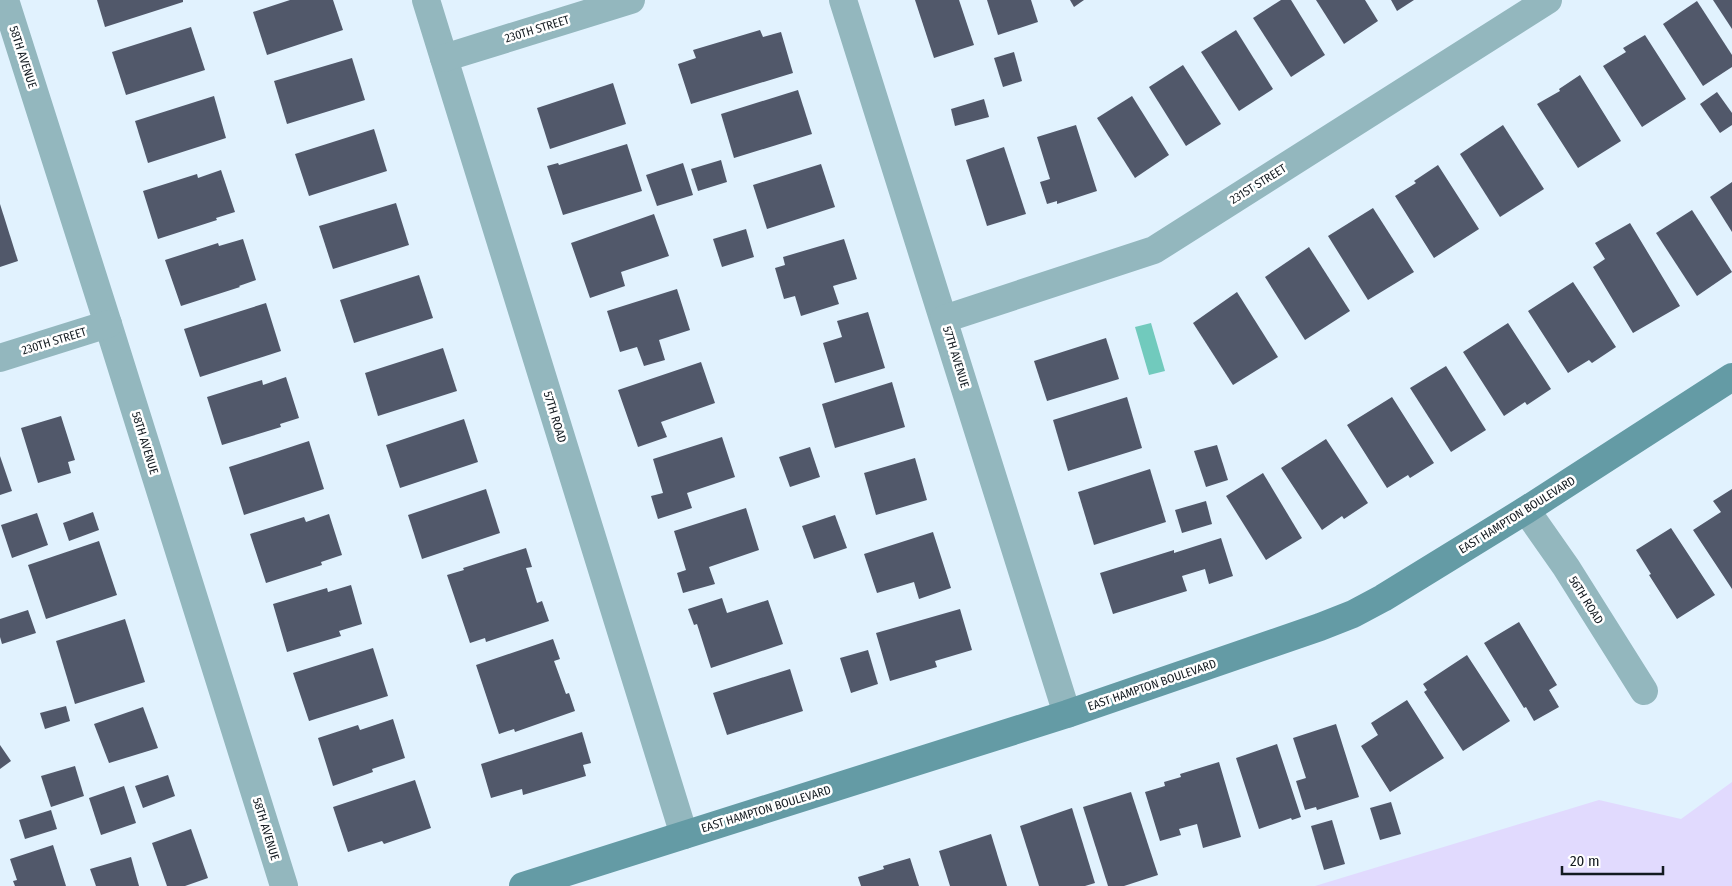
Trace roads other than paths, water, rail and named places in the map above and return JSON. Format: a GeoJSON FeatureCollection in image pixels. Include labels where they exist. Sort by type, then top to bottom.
{"type":"FeatureCollection","features":[{"type":"Feature","properties":{"kind":"street","name":"58TH AVENUE"},"geometry":{"type":"LineString","coordinates":[[5,0],[284,886]]}},
{"type":"Feature","properties":{"kind":"street","name":"57TH ROAD"},"geometry":{"type":"LineString","coordinates":[[426,0],[684,835]]}},
{"type":"Feature","properties":{"kind":"street","name":"230TH STREET"},"geometry":{"type":"LineString","coordinates":[[444,58],[631,0]]}},
{"type":"Feature","properties":{"kind":"street","name":"57TH AVENUE"},"geometry":{"type":"LineString","coordinates":[[843,0],[1068,714]]}},
{"type":"Feature","properties":{"kind":"street","name":"231ST STREET"},"geometry":{"type":"LineString","coordinates":[[944,319],[1154,250],[1548,0]]}},
{"type":"Feature","properties":{"kind":"street","name":"230TH STREET"},"geometry":{"type":"LineString","coordinates":[[0,358],[108,324]]}},
{"type":"Feature","properties":{"kind":"street","name":"EAST HAMPTON BOULEVARD"},"geometry":{"type":"LineString","coordinates":[[523,886],[1068,714],[1353,614],[1384,598],[1526,510],[1732,377]]}},
{"type":"Feature","properties":{"kind":"street","name":"56TH ROAD"},"geometry":{"type":"LineString","coordinates":[[1526,510],[1566,567],[1644,691]]}}]}
